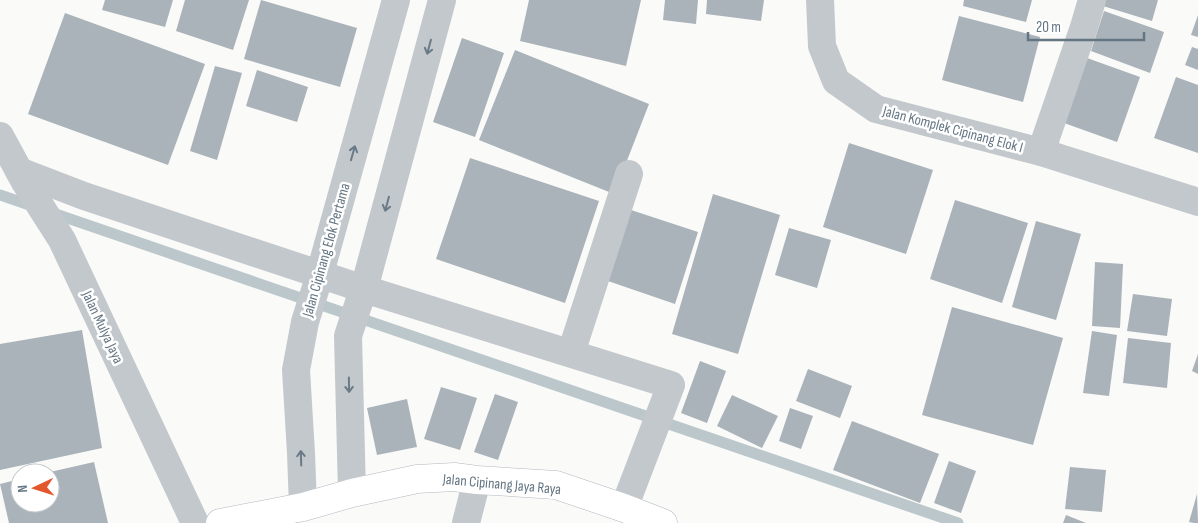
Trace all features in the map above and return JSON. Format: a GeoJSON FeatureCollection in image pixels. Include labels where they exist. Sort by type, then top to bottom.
{"type":"FeatureCollection","features":[{"type":"Feature","properties":{"kind":"main road","name":"Jalan Cipinang Jaya Raya"},"geometry":{"type":"LineString","coordinates":[[220,523],[303,507],[352,493],[417,480],[454,477],[556,485],[663,523]]}},
{"type":"Feature","properties":{"kind":"street","name":"Jalan Cipinang Elok Pertama"},"geometry":{"type":"LineString","coordinates":[[303,507],[296,370],[305,322],[396,0]]}},
{"type":"Feature","properties":{"kind":"street"},"geometry":{"type":"LineString","coordinates":[[352,493],[348,336],[362,294],[442,0]]}},
{"type":"Feature","properties":{"kind":"street","name":"Jalan Komplek Cipinang Elok I"},"geometry":{"type":"LineString","coordinates":[[820,0],[822,46],[836,81],[876,109],[1041,152],[1198,202]]}},
{"type":"Feature","properties":{"kind":"street","name":"Jalan Komplek Cipinang Elok I"},"geometry":{"type":"LineString","coordinates":[[1041,152],[1092,0]]}},
{"type":"Feature","properties":{"kind":"street","name":"Jalan Mulya Jaya"},"geometry":{"type":"LineString","coordinates":[[0,136],[22,176],[62,240],[195,523]]}},
{"type":"Feature","properties":{"kind":"street"},"geometry":{"type":"LineString","coordinates":[[571,353],[629,174]]}},
{"type":"Feature","properties":{"kind":"street"},"geometry":{"type":"LineString","coordinates":[[22,176],[84,196],[318,280],[571,353],[671,385],[624,508]]}},
{"type":"Feature","properties":{"kind":"street"},"geometry":{"type":"LineString","coordinates":[[466,523],[477,480]]}},
{"type":"Feature","properties":{"kind":"building"},"geometry":{"type":"Polygon","coordinates":[[[105,0],[173,0],[165,27],[102,10],[105,0]]]}},
{"type":"Feature","properties":{"kind":"building"},"geometry":{"type":"Polygon","coordinates":[[[185,0],[249,0],[233,50],[176,31],[185,0]]]}},
{"type":"Feature","properties":{"kind":"building"},"geometry":{"type":"Polygon","coordinates":[[[261,0],[357,28],[340,87],[244,59],[261,0]]]}},
{"type":"Feature","properties":{"kind":"building"},"geometry":{"type":"Polygon","coordinates":[[[529,0],[641,0],[626,66],[520,41],[529,0]]]}},
{"type":"Feature","properties":{"kind":"building"},"geometry":{"type":"Polygon","coordinates":[[[665,0],[698,0],[696,24],[663,20],[665,0]]]}},
{"type":"Feature","properties":{"kind":"building"},"geometry":{"type":"Polygon","coordinates":[[[707,0],[764,0],[761,21],[706,14],[707,0]]]}},
{"type":"Feature","properties":{"kind":"building"},"geometry":{"type":"Polygon","coordinates":[[[964,0],[1032,0],[1026,22],[963,6],[964,0]]]}},
{"type":"Feature","properties":{"kind":"building"},"geometry":{"type":"Polygon","coordinates":[[[1104,0],[1158,0],[1152,21],[1103,6],[1104,0]]]}},
{"type":"Feature","properties":{"kind":"building"},"geometry":{"type":"Polygon","coordinates":[[[1104,11],[1164,32],[1150,73],[1091,51],[1104,11]]]}},
{"type":"Feature","properties":{"kind":"building"},"geometry":{"type":"Polygon","coordinates":[[[65,13],[205,64],[168,165],[28,114],[65,13]]]}},
{"type":"Feature","properties":{"kind":"building"},"geometry":{"type":"Polygon","coordinates":[[[1198,15],[1198,37],[1191,35],[1198,15]]]}},
{"type":"Feature","properties":{"kind":"building"},"geometry":{"type":"Polygon","coordinates":[[[959,16],[1040,37],[1023,102],[942,80],[959,16]]]}},
{"type":"Feature","properties":{"kind":"building"},"geometry":{"type":"Polygon","coordinates":[[[462,38],[504,53],[475,137],[433,122],[462,38]]]}},
{"type":"Feature","properties":{"kind":"building"},"geometry":{"type":"Polygon","coordinates":[[[1192,47],[1198,49],[1198,70],[1185,65],[1192,47]]]}},
{"type":"Feature","properties":{"kind":"building"},"geometry":{"type":"Polygon","coordinates":[[[515,50],[649,104],[614,194],[479,140],[515,50]]]}},
{"type":"Feature","properties":{"kind":"building"},"geometry":{"type":"Polygon","coordinates":[[[1087,58],[1140,77],[1117,142],[1064,123],[1087,58]]]}},
{"type":"Feature","properties":{"kind":"building"},"geometry":{"type":"Polygon","coordinates":[[[215,66],[242,73],[217,160],[190,151],[215,66]]]}},
{"type":"Feature","properties":{"kind":"building"},"geometry":{"type":"Polygon","coordinates":[[[257,70],[308,87],[297,122],[246,106],[257,70]]]}},
{"type":"Feature","properties":{"kind":"building"},"geometry":{"type":"Polygon","coordinates":[[[1176,77],[1198,85],[1198,153],[1154,138],[1176,77]]]}},
{"type":"Feature","properties":{"kind":"building"},"geometry":{"type":"Polygon","coordinates":[[[849,143],[933,170],[906,254],[823,227],[849,143]]]}},
{"type":"Feature","properties":{"kind":"building"},"geometry":{"type":"Polygon","coordinates":[[[470,158],[599,201],[565,303],[436,259],[470,158]]]}},
{"type":"Feature","properties":{"kind":"building"},"geometry":{"type":"Polygon","coordinates":[[[713,194],[780,215],[738,354],[672,334],[713,194]]]}},
{"type":"Feature","properties":{"kind":"building"},"geometry":{"type":"Polygon","coordinates":[[[955,200],[1028,223],[1002,303],[930,279],[955,200]]]}},
{"type":"Feature","properties":{"kind":"building"},"geometry":{"type":"Polygon","coordinates":[[[628,209],[698,232],[675,304],[605,280],[628,209]]]}},
{"type":"Feature","properties":{"kind":"building"},"geometry":{"type":"Polygon","coordinates":[[[1036,221],[1081,234],[1056,320],[1012,307],[1036,221]]]}},
{"type":"Feature","properties":{"kind":"building"},"geometry":{"type":"Polygon","coordinates":[[[789,228],[831,240],[817,288],[775,275],[789,228]]]}},
{"type":"Feature","properties":{"kind":"building"},"geometry":{"type":"Polygon","coordinates":[[[1095,262],[1123,264],[1120,328],[1092,326],[1095,262]]]}},
{"type":"Feature","properties":{"kind":"building"},"geometry":{"type":"Polygon","coordinates":[[[1133,294],[1172,299],[1167,336],[1127,331],[1133,294]]]}},
{"type":"Feature","properties":{"kind":"building"},"geometry":{"type":"Polygon","coordinates":[[[952,307],[1063,338],[1033,445],[922,415],[952,307]]]}},
{"type":"Feature","properties":{"kind":"building"},"geometry":{"type":"Polygon","coordinates":[[[82,330],[102,448],[32,463],[10,463],[10,468],[0,470],[0,344],[82,330]]]}},
{"type":"Feature","properties":{"kind":"building"},"geometry":{"type":"Polygon","coordinates":[[[1092,331],[1117,335],[1109,396],[1083,393],[1092,331]]]}},
{"type":"Feature","properties":{"kind":"building"},"geometry":{"type":"Polygon","coordinates":[[[1128,338],[1171,343],[1167,388],[1123,383],[1128,338]]]}},
{"type":"Feature","properties":{"kind":"building"},"geometry":{"type":"Polygon","coordinates":[[[1198,354],[1198,374],[1192,371],[1198,354]]]}},
{"type":"Feature","properties":{"kind":"building"},"geometry":{"type":"Polygon","coordinates":[[[700,361],[726,371],[707,423],[681,413],[700,361]]]}},
{"type":"Feature","properties":{"kind":"building"},"geometry":{"type":"Polygon","coordinates":[[[808,369],[852,386],[840,418],[796,401],[808,369]]]}},
{"type":"Feature","properties":{"kind":"building"},"geometry":{"type":"Polygon","coordinates":[[[441,387],[477,398],[460,450],[424,439],[441,387]]]}},
{"type":"Feature","properties":{"kind":"building"},"geometry":{"type":"Polygon","coordinates":[[[495,394],[518,402],[498,460],[474,452],[495,394]]]}},
{"type":"Feature","properties":{"kind":"building"},"geometry":{"type":"Polygon","coordinates":[[[732,395],[778,416],[762,448],[717,426],[732,395]]]}},
{"type":"Feature","properties":{"kind":"building"},"geometry":{"type":"Polygon","coordinates":[[[407,399],[417,447],[377,455],[367,408],[407,399]]]}},
{"type":"Feature","properties":{"kind":"building"},"geometry":{"type":"Polygon","coordinates":[[[790,408],[813,416],[801,449],[779,441],[790,408]]]}},
{"type":"Feature","properties":{"kind":"building"},"geometry":{"type":"Polygon","coordinates":[[[852,421],[939,454],[920,503],[833,470],[852,421]]]}},
{"type":"Feature","properties":{"kind":"building"},"geometry":{"type":"Polygon","coordinates":[[[949,461],[976,471],[961,513],[934,503],[949,461]]]}},
{"type":"Feature","properties":{"kind":"building"},"geometry":{"type":"Polygon","coordinates":[[[94,462],[108,523],[9,523],[0,484],[10,482],[10,513],[60,513],[60,470],[94,462]]]}},
{"type":"Feature","properties":{"kind":"building"},"geometry":{"type":"Polygon","coordinates":[[[1070,467],[1106,470],[1102,512],[1065,509],[1070,467]]]}},
{"type":"Feature","properties":{"kind":"building"},"geometry":{"type":"Polygon","coordinates":[[[1197,494],[1198,523],[1194,523],[1189,522],[1197,494]]]}},
{"type":"Feature","properties":{"kind":"building"},"geometry":{"type":"Polygon","coordinates":[[[1066,515],[1086,523],[1063,523],[1066,515]]]}},
{"type":"Feature","properties":{"kind":"waterway"},"geometry":{"type":"LineString","coordinates":[[0,195],[958,523]]}}]}
